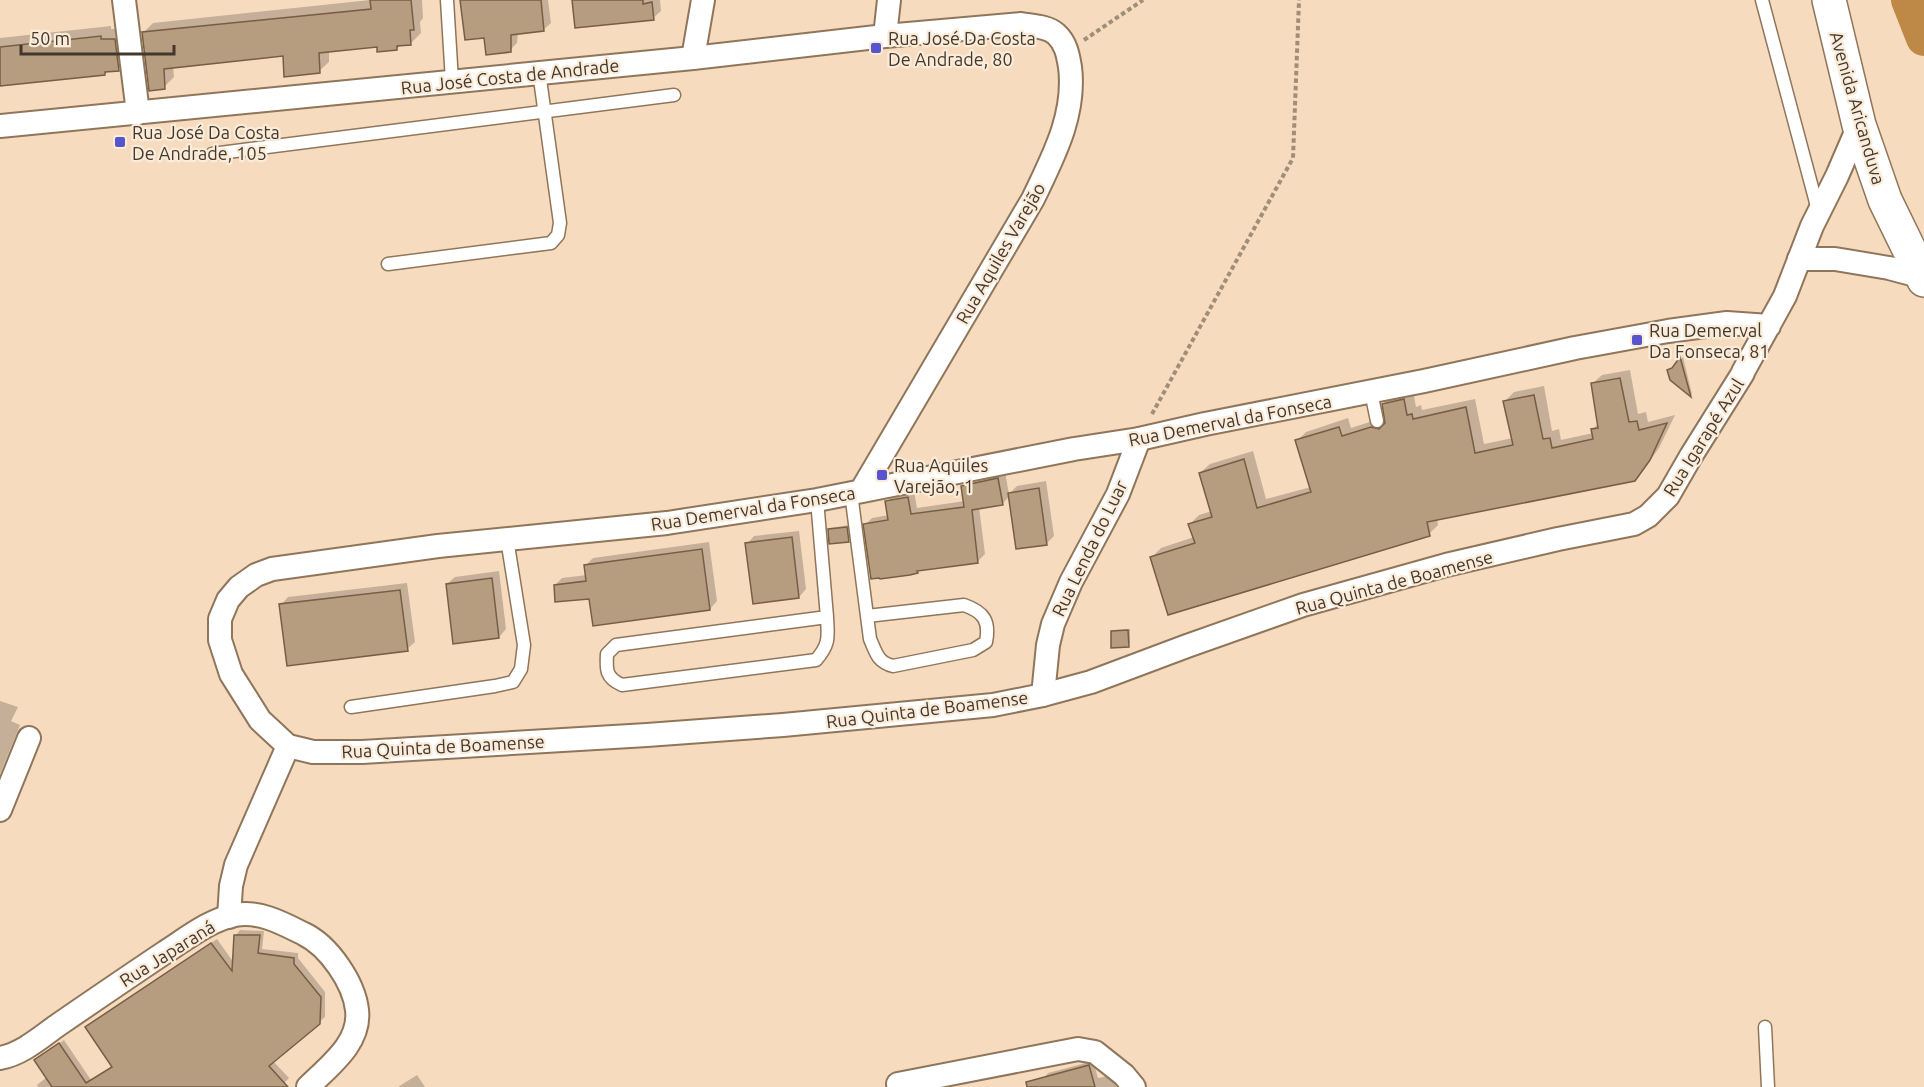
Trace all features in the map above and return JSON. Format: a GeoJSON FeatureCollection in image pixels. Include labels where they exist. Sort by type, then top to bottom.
{"type":"FeatureCollection","features":[{"type":"Feature","properties":{"kind":"highway","name":"Avenida Aricanduva"},"geometry":{"type":"LineString","coordinates":[[1829,0],[1859,125],[1885,200],[1923,279]]}},
{"type":"Feature","properties":{"kind":"street"},"geometry":{"type":"LineString","coordinates":[[124,0],[138,113]]}},
{"type":"Feature","properties":{"kind":"street"},"geometry":{"type":"LineString","coordinates":[[693,58],[703,0]]}},
{"type":"Feature","properties":{"kind":"street"},"geometry":{"type":"LineString","coordinates":[[885,36],[889,0]]}},
{"type":"Feature","properties":{"kind":"street","name":"Rua José Costa de Andrade"},"geometry":{"type":"LineString","coordinates":[[0,126],[1021,24],[1041,27],[1055,34],[1067,51]]}},
{"type":"Feature","properties":{"kind":"street","name":"Rua Aquiles Varejão"},"geometry":{"type":"LineString","coordinates":[[856,492],[1033,198],[1057,150],[1071,101],[1071,77],[1067,51]]}},
{"type":"Feature","properties":{"kind":"street","name":"Rua Igarapé Azul"},"geometry":{"type":"LineString","coordinates":[[1648,516],[1668,496],[1769,326],[1785,296],[1819,212],[1859,125]]}},
{"type":"Feature","properties":{"kind":"street"},"geometry":{"type":"LineString","coordinates":[[1799,259],[1834,259],[1889,268],[1923,279]]}},
{"type":"Feature","properties":{"kind":"street","name":"Rua Demerval da Fonseca"},"geometry":{"type":"LineString","coordinates":[[288,746],[260,720],[231,674],[220,640],[220,619],[228,600],[239,587],[256,575],[272,569],[438,546],[667,523],[817,500],[1139,439],[1575,348],[1678,329],[1727,323],[1769,326]]}},
{"type":"Feature","properties":{"kind":"street","name":"Rua Lenda do Luar"},"geometry":{"type":"LineString","coordinates":[[1043,695],[1048,645],[1053,624],[1071,582],[1118,494],[1139,439]]}},
{"type":"Feature","properties":{"kind":"street","name":"Rua Quinta de Boamense"},"geometry":{"type":"LineString","coordinates":[[288,746],[313,752],[362,752],[658,735],[993,705],[1043,695],[1116,674],[1187,646],[1304,605],[1446,565],[1634,524],[1648,516]]}},
{"type":"Feature","properties":{"kind":"street"},"geometry":{"type":"LineString","coordinates":[[0,810],[29,738]]}},
{"type":"Feature","properties":{"kind":"street"},"geometry":{"type":"LineString","coordinates":[[229,917],[231,886],[236,864],[288,746]]}},
{"type":"Feature","properties":{"kind":"street","name":"Rua Japaraná"},"geometry":{"type":"LineString","coordinates":[[0,1058],[20,1051],[217,920],[237,914],[280,921],[309,936],[327,951],[341,970],[356,1000],[358,1018],[354,1034],[345,1050],[308,1087]]}},
{"type":"Feature","properties":{"kind":"street"},"geometry":{"type":"LineString","coordinates":[[898,1084],[1078,1049],[1095,1052],[1124,1075],[1134,1087]]}},
{"type":"Feature","properties":{"kind":"lane"},"geometry":{"type":"LineString","coordinates":[[447,0],[452,81]]}},
{"type":"Feature","properties":{"kind":"lane"},"geometry":{"type":"LineString","coordinates":[[1762,0],[1819,212]]}},
{"type":"Feature","properties":{"kind":"lane"},"geometry":{"type":"LineString","coordinates":[[388,264],[551,243],[558,235],[560,223],[539,72]]}},
{"type":"Feature","properties":{"kind":"lane"},"geometry":{"type":"LineString","coordinates":[[212,154],[674,94]]}},
{"type":"Feature","properties":{"kind":"lane"},"geometry":{"type":"LineString","coordinates":[[1371,392],[1377,421]]}},
{"type":"Feature","properties":{"kind":"lane"},"geometry":{"type":"LineString","coordinates":[[856,492],[867,616],[870,639],[879,660],[893,666],[973,650],[986,642],[988,630],[985,618],[975,608],[964,605],[867,616]]}},
{"type":"Feature","properties":{"kind":"lane"},"geometry":{"type":"LineString","coordinates":[[817,500],[827,617],[828,640],[825,650],[816,660],[622,684],[613,681],[608,674],[607,654],[616,645],[827,617]]}},
{"type":"Feature","properties":{"kind":"lane"},"geometry":{"type":"LineString","coordinates":[[351,707],[495,687],[513,682],[521,669],[524,645],[507,539]]}},
{"type":"Feature","properties":{"kind":"lane"},"geometry":{"type":"LineString","coordinates":[[1765,1027],[1768,1087]]}},
{"type":"Feature","properties":{"kind":"path"},"geometry":{"type":"LineString","coordinates":[[1067,51],[1143,0]]}},
{"type":"Feature","properties":{"kind":"path"},"geometry":{"type":"LineString","coordinates":[[1139,439],[1293,158],[1299,0]]}},
{"type":"Feature","properties":{"kind":"building"},"geometry":{"type":"Polygon","coordinates":[[[370,0],[411,0],[414,30],[410,30],[411,45],[397,46],[397,50],[377,52],[377,47],[319,53],[320,73],[284,77],[283,56],[164,69],[165,89],[149,91],[142,32],[371,9],[370,0]]]}},
{"type":"Feature","properties":{"kind":"building"},"geometry":{"type":"Polygon","coordinates":[[[460,0],[541,0],[544,31],[511,35],[511,52],[486,55],[484,38],[465,40],[460,0]]]}},
{"type":"Feature","properties":{"kind":"building"},"geometry":{"type":"Polygon","coordinates":[[[572,0],[643,0],[643,4],[652,2],[654,20],[575,28],[572,0]]]}},
{"type":"Feature","properties":{"kind":"building"},"geometry":{"type":"Polygon","coordinates":[[[101,36],[101,39],[115,39],[119,71],[105,72],[105,75],[0,86],[0,47],[101,36]]]}},
{"type":"Feature","properties":{"kind":"building"},"geometry":{"type":"Polygon","coordinates":[[[1680,357],[1691,397],[1670,380],[1667,370],[1672,368],[1680,357]]]}},
{"type":"Feature","properties":{"kind":"building"},"geometry":{"type":"Polygon","coordinates":[[[1620,378],[1629,422],[1637,421],[1639,430],[1667,423],[1650,460],[1635,481],[1427,522],[1430,536],[1168,615],[1150,557],[1195,543],[1188,524],[1212,517],[1199,473],[1244,459],[1257,508],[1311,492],[1295,440],[1339,427],[1342,436],[1371,427],[1379,429],[1385,423],[1382,404],[1404,399],[1407,415],[1412,414],[1413,419],[1466,407],[1475,453],[1513,445],[1503,401],[1534,395],[1543,439],[1550,438],[1552,448],[1593,439],[1591,429],[1598,428],[1591,383],[1620,378]]]}},
{"type":"Feature","properties":{"kind":"building"},"geometry":{"type":"Polygon","coordinates":[[[998,478],[1003,505],[972,510],[978,563],[917,571],[918,573],[910,575],[871,579],[863,524],[888,520],[885,501],[908,497],[911,514],[964,507],[961,486],[998,478]]]}},
{"type":"Feature","properties":{"kind":"building"},"geometry":{"type":"Polygon","coordinates":[[[1039,488],[1047,545],[1016,549],[1008,493],[1039,488]]]}},
{"type":"Feature","properties":{"kind":"building"},"geometry":{"type":"Polygon","coordinates":[[[847,527],[849,542],[829,544],[828,529],[847,527]]]}},
{"type":"Feature","properties":{"kind":"building"},"geometry":{"type":"Polygon","coordinates":[[[792,537],[799,598],[753,604],[745,543],[792,537]]]}},
{"type":"Feature","properties":{"kind":"building"},"geometry":{"type":"Polygon","coordinates":[[[702,549],[710,610],[593,626],[589,599],[555,602],[554,585],[586,581],[584,565],[702,549]]]}},
{"type":"Feature","properties":{"kind":"building"},"geometry":{"type":"Polygon","coordinates":[[[492,578],[499,638],[453,644],[446,584],[492,578]]]}},
{"type":"Feature","properties":{"kind":"building"},"geometry":{"type":"Polygon","coordinates":[[[400,590],[408,651],[287,666],[279,604],[400,590]]]}},
{"type":"Feature","properties":{"kind":"building"},"geometry":{"type":"Polygon","coordinates":[[[1128,630],[1129,647],[1111,648],[1111,631],[1128,630]]]}},
{"type":"Feature","properties":{"kind":"building"},"geometry":{"type":"Polygon","coordinates":[[[234,935],[260,935],[258,953],[294,958],[294,964],[321,997],[320,1024],[269,1066],[288,1087],[52,1087],[34,1060],[59,1043],[86,1083],[112,1067],[85,1027],[211,943],[232,971],[234,935]]]}},
{"type":"Feature","properties":{"kind":"building"},"geometry":{"type":"Polygon","coordinates":[[[1089,1065],[1095,1087],[1027,1087],[1026,1082],[1089,1065]]]}},
{"type":"Feature","properties":{"kind":"waterway"},"geometry":{"type":"LineString","coordinates":[[1909,0],[1924,38]]}},
{"type":"Feature","properties":{"kind":"place","name":"Rua José Da Costa De Andrade, 80"},"geometry":{"type":"Point","coordinates":[876,48]}},
{"type":"Feature","properties":{"kind":"place","name":"Rua José Da Costa De Andrade, 105"},"geometry":{"type":"Point","coordinates":[120,142]}},
{"type":"Feature","properties":{"kind":"place","name":"Rua Demerval Da Fonseca, 81"},"geometry":{"type":"Point","coordinates":[1637,340]}},
{"type":"Feature","properties":{"kind":"place","name":"Rua Aquiles Varejão, 1"},"geometry":{"type":"Point","coordinates":[882,475]}}]}
